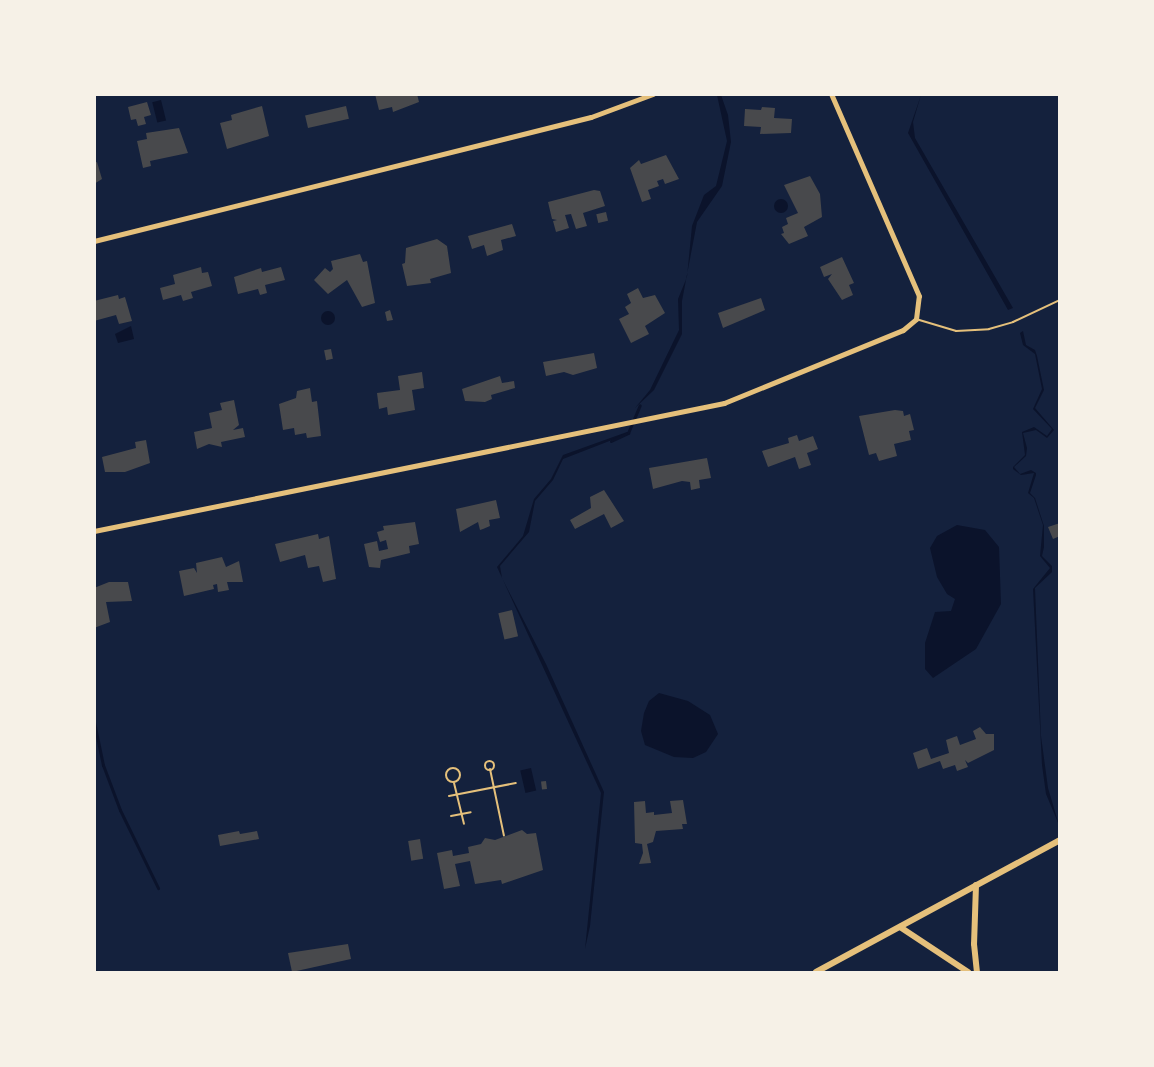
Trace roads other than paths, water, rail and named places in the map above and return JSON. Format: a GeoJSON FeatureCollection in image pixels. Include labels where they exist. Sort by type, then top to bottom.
{"type":"FeatureCollection","features":[{"type":"Feature","properties":{"kind":"street"},"geometry":{"type":"LineString","coordinates":[[94,241],[591,117],[653,94]]}},
{"type":"Feature","properties":{"kind":"street"},"geometry":{"type":"LineString","coordinates":[[94,531],[724,403],[874,344],[907,328],[916,319],[919,296],[831,94]]}},
{"type":"Feature","properties":{"kind":"street"},"geometry":{"type":"LineString","coordinates":[[816,972],[1059,840]]}},
{"type":"Feature","properties":{"kind":"street"},"geometry":{"type":"LineString","coordinates":[[976,885],[974,944],[977,972]]}},
{"type":"Feature","properties":{"kind":"street"},"geometry":{"type":"LineString","coordinates":[[900,927],[968,972]]}},
{"type":"Feature","properties":{"kind":"lane"},"geometry":{"type":"LineString","coordinates":[[916,319],[956,331],[989,328],[1013,322],[1059,300]]}},
{"type":"Feature","properties":{"kind":"water"},"geometry":{"type":"Polygon","coordinates":[[[717,95],[721,95],[728,115],[731,142],[722,186],[697,222],[687,272],[692,226],[704,195],[716,186],[727,141],[717,95]]]}},
{"type":"Feature","properties":{"kind":"water"},"geometry":{"type":"Polygon","coordinates":[[[921,95],[913,122],[915,138],[1013,308],[1008,310],[908,133],[921,95]]]}},
{"type":"Feature","properties":{"kind":"water"},"geometry":{"type":"Polygon","coordinates":[[[161,100],[166,120],[157,123],[152,102],[161,100]]]}},
{"type":"Feature","properties":{"kind":"water"},"geometry":{"type":"Polygon","coordinates":[[[778,199],[784,199],[788,206],[784,213],[778,213],[774,209],[774,203],[778,199]]]}},
{"type":"Feature","properties":{"kind":"water"},"geometry":{"type":"Polygon","coordinates":[[[686,279],[682,301],[682,334],[654,390],[635,408],[650,390],[679,330],[678,299],[686,279]]]}},
{"type":"Feature","properties":{"kind":"water"},"geometry":{"type":"Polygon","coordinates":[[[328,311],[333,313],[335,318],[333,323],[328,325],[323,323],[321,318],[323,313],[328,311]]]}},
{"type":"Feature","properties":{"kind":"water"},"geometry":{"type":"Polygon","coordinates":[[[131,326],[134,339],[118,343],[115,334],[131,326]]]}},
{"type":"Feature","properties":{"kind":"water"},"geometry":{"type":"Polygon","coordinates":[[[1023,331],[1026,345],[1035,350],[1044,390],[1035,408],[1054,430],[1047,438],[1036,430],[1023,433],[1027,448],[1026,456],[1014,467],[1020,474],[1031,470],[1036,473],[1030,493],[1035,498],[1044,526],[1042,556],[1052,566],[1052,572],[1035,588],[1041,736],[1048,788],[1059,825],[1046,794],[1042,765],[1033,589],[1050,568],[1040,556],[1043,525],[1034,498],[1028,493],[1034,473],[1021,475],[1013,469],[1013,467],[1025,455],[1022,432],[1034,427],[1047,436],[1052,429],[1033,409],[1042,389],[1035,354],[1023,345],[1020,333],[1023,331]]]}},
{"type":"Feature","properties":{"kind":"water"},"geometry":{"type":"Polygon","coordinates":[[[627,432],[630,433],[563,459],[553,480],[535,501],[529,532],[500,566],[502,578],[497,567],[523,536],[534,499],[551,479],[563,455],[627,432]]]}},
{"type":"Feature","properties":{"kind":"water"},"geometry":{"type":"Polygon","coordinates":[[[957,525],[985,530],[999,547],[1001,604],[976,649],[933,678],[925,669],[925,643],[935,612],[951,611],[955,599],[947,594],[937,577],[930,548],[937,536],[957,525]]]}},
{"type":"Feature","properties":{"kind":"water"},"geometry":{"type":"Polygon","coordinates":[[[503,579],[546,664],[604,792],[590,926],[585,949],[601,793],[503,579]]]}},
{"type":"Feature","properties":{"kind":"water"},"geometry":{"type":"Polygon","coordinates":[[[659,693],[688,701],[710,715],[718,734],[706,752],[693,758],[674,757],[645,745],[641,731],[644,713],[649,701],[659,693]]]}},
{"type":"Feature","properties":{"kind":"water"},"geometry":{"type":"Polygon","coordinates":[[[531,768],[536,790],[525,793],[520,770],[531,768]]]}},
{"type":"Feature","properties":{"kind":"waterway"},"geometry":{"type":"LineString","coordinates":[[611,441],[628,433],[640,405]]}},
{"type":"Feature","properties":{"kind":"waterway"},"geometry":{"type":"LineString","coordinates":[[94,722],[103,765],[120,810],[158,888]]}}]}
